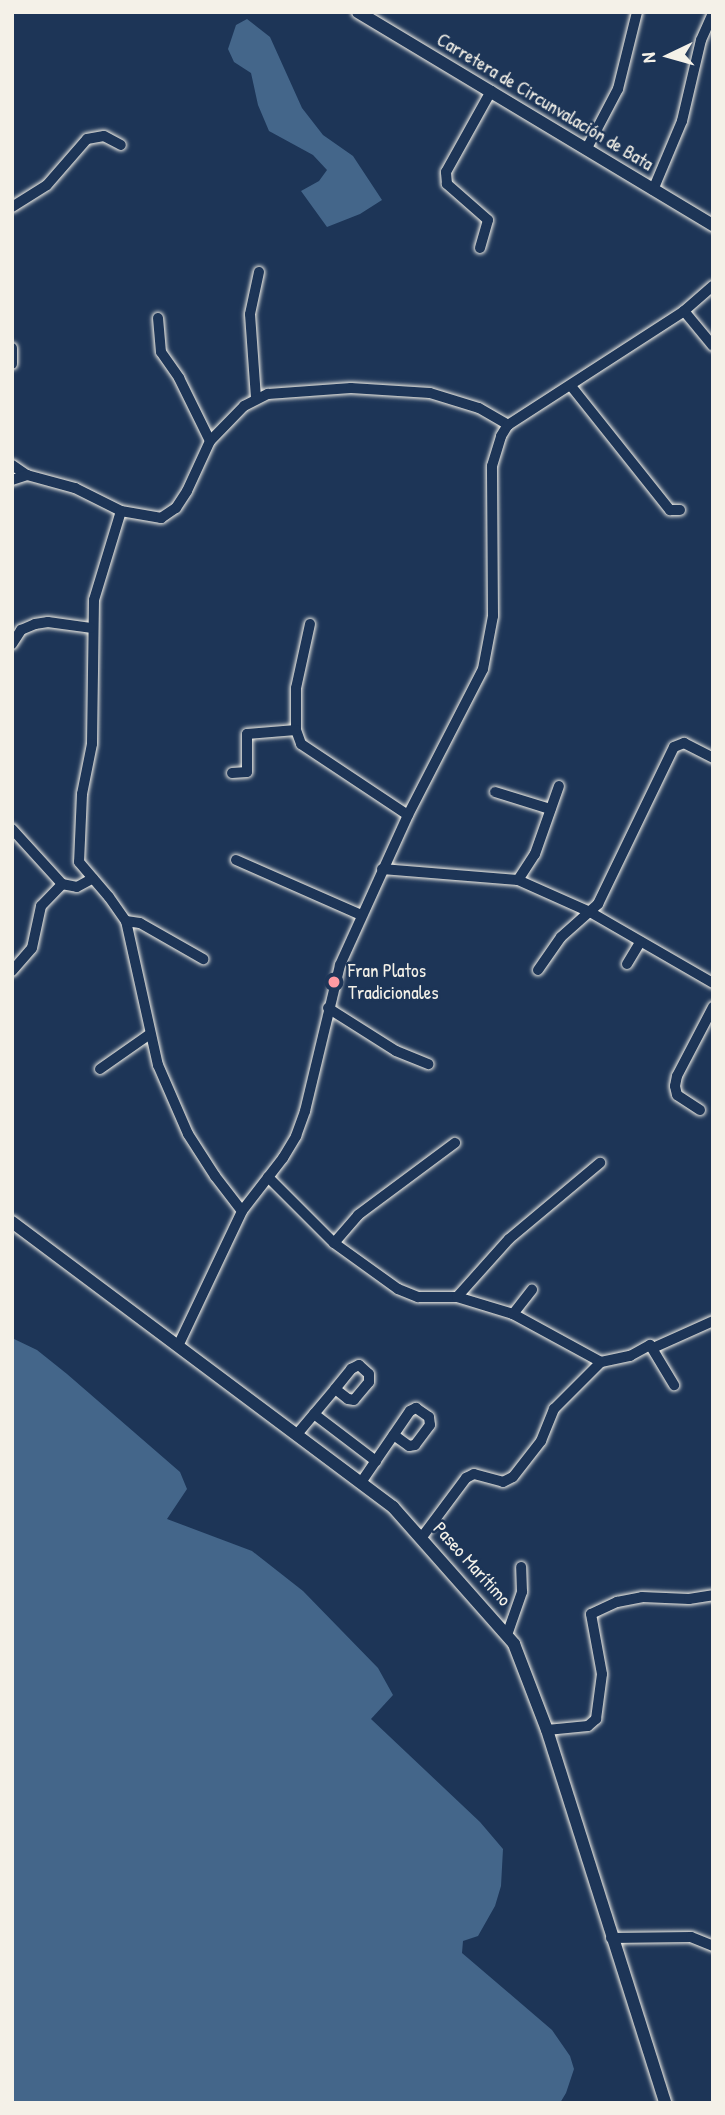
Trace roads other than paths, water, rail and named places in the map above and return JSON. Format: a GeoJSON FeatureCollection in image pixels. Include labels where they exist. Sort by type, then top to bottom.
{"type":"FeatureCollection","features":[{"type":"Feature","properties":{"kind":"main road","name":"Carretera de Circunvalación de Bata"},"geometry":{"type":"LineString","coordinates":[[358,12],[713,225]]}},
{"type":"Feature","properties":{"kind":"main road","name":"Paseo Marítimo"},"geometry":{"type":"LineString","coordinates":[[12,1223],[362,1481],[422,1537],[507,1635],[525,1668],[547,1730],[665,2103]]}},
{"type":"Feature","properties":{"kind":"street"},"geometry":{"type":"LineString","coordinates":[[587,148],[618,89],[637,12]]}},
{"type":"Feature","properties":{"kind":"street"},"geometry":{"type":"LineString","coordinates":[[653,190],[682,121],[701,40],[713,13]]}},
{"type":"Feature","properties":{"kind":"street"},"geometry":{"type":"LineString","coordinates":[[480,248],[488,220],[447,184],[446,172],[491,91]]}},
{"type":"Feature","properties":{"kind":"street"},"geometry":{"type":"LineString","coordinates":[[12,207],[47,185],[88,139],[104,136],[121,145]]}},
{"type":"Feature","properties":{"kind":"street"},"geometry":{"type":"LineString","coordinates":[[256,398],[250,313],[259,272]]}},
{"type":"Feature","properties":{"kind":"street"},"geometry":{"type":"LineString","coordinates":[[178,1346],[242,1211],[296,1136],[305,1111],[340,965],[408,815],[477,686],[487,657],[493,616],[492,466],[501,436],[508,425],[684,312],[713,286]]}},
{"type":"Feature","properties":{"kind":"street"},"geometry":{"type":"LineString","coordinates":[[684,312],[713,346]]}},
{"type":"Feature","properties":{"kind":"street"},"geometry":{"type":"LineString","coordinates":[[158,317],[161,352],[179,378],[209,441]]}},
{"type":"Feature","properties":{"kind":"street"},"geometry":{"type":"LineString","coordinates":[[12,348],[12,364]]}},
{"type":"Feature","properties":{"kind":"street"},"geometry":{"type":"LineString","coordinates":[[571,386],[670,510],[680,510]]}},
{"type":"Feature","properties":{"kind":"street"},"geometry":{"type":"LineString","coordinates":[[12,465],[27,475],[75,488],[121,511],[152,517],[169,515],[187,491],[209,441],[256,398],[275,393],[317,393],[351,388],[430,393],[479,408],[508,425]]}},
{"type":"Feature","properties":{"kind":"street"},"geometry":{"type":"LineString","coordinates":[[12,480],[27,475]]}},
{"type":"Feature","properties":{"kind":"street"},"geometry":{"type":"LineString","coordinates":[[121,511],[97,582],[91,628],[92,744],[82,794],[79,862],[126,922],[158,1065],[188,1134],[242,1211]]}},
{"type":"Feature","properties":{"kind":"street"},"geometry":{"type":"LineString","coordinates":[[12,644],[21,630],[35,624],[48,622],[91,628]]}},
{"type":"Feature","properties":{"kind":"street"},"geometry":{"type":"LineString","coordinates":[[310,624],[296,688],[296,730],[308,751],[408,815]]}},
{"type":"Feature","properties":{"kind":"street"},"geometry":{"type":"LineString","coordinates":[[232,773],[247,772],[247,734],[296,730]]}},
{"type":"Feature","properties":{"kind":"street"},"geometry":{"type":"LineString","coordinates":[[538,970],[561,937],[590,912],[618,868],[674,747],[684,743],[713,758]]}},
{"type":"Feature","properties":{"kind":"street"},"geometry":{"type":"LineString","coordinates":[[517,880],[535,854],[559,786]]}},
{"type":"Feature","properties":{"kind":"street"},"geometry":{"type":"LineString","coordinates":[[495,792],[550,809]]}},
{"type":"Feature","properties":{"kind":"street"},"geometry":{"type":"LineString","coordinates":[[12,829],[62,884],[77,887],[93,878]]}},
{"type":"Feature","properties":{"kind":"street"},"geometry":{"type":"LineString","coordinates":[[236,860],[361,915]]}},
{"type":"Feature","properties":{"kind":"street"},"geometry":{"type":"LineString","coordinates":[[382,869],[517,880],[590,912],[713,984]]}},
{"type":"Feature","properties":{"kind":"street"},"geometry":{"type":"LineString","coordinates":[[12,971],[32,948],[41,906],[62,884]]}},
{"type":"Feature","properties":{"kind":"street"},"geometry":{"type":"LineString","coordinates":[[126,922],[139,923],[203,959]]}},
{"type":"Feature","properties":{"kind":"street"},"geometry":{"type":"LineString","coordinates":[[627,964],[640,942]]}},
{"type":"Feature","properties":{"kind":"street"},"geometry":{"type":"LineString","coordinates":[[700,1110],[677,1096],[675,1086],[677,1076],[713,1007]]}},
{"type":"Feature","properties":{"kind":"street"},"geometry":{"type":"LineString","coordinates":[[328,1008],[396,1051],[428,1064]]}},
{"type":"Feature","properties":{"kind":"street"},"geometry":{"type":"LineString","coordinates":[[100,1069],[150,1034]]}},
{"type":"Feature","properties":{"kind":"street"},"geometry":{"type":"LineString","coordinates":[[334,1243],[358,1215],[455,1143]]}},
{"type":"Feature","properties":{"kind":"street"},"geometry":{"type":"LineString","coordinates":[[457,1297],[509,1239],[600,1163]]}},
{"type":"Feature","properties":{"kind":"street"},"geometry":{"type":"LineString","coordinates":[[268,1177],[334,1243],[398,1289],[418,1297],[457,1297],[513,1314],[601,1362]]}},
{"type":"Feature","properties":{"kind":"street"},"geometry":{"type":"LineString","coordinates":[[513,1314],[532,1290]]}},
{"type":"Feature","properties":{"kind":"street"},"geometry":{"type":"LineString","coordinates":[[653,1348],[713,1321]]}},
{"type":"Feature","properties":{"kind":"street"},"geometry":{"type":"LineString","coordinates":[[422,1537],[466,1478],[474,1474],[503,1482],[513,1477],[532,1456],[554,1409],[601,1362],[630,1356],[650,1345],[674,1385]]}},
{"type":"Feature","properties":{"kind":"street"},"geometry":{"type":"LineString","coordinates":[[298,1433],[335,1389]]}},
{"type":"Feature","properties":{"kind":"street"},"geometry":{"type":"LineString","coordinates":[[314,1414],[376,1461]]}},
{"type":"Feature","properties":{"kind":"street"},"geometry":{"type":"LineString","coordinates":[[362,1481],[394,1435]]}},
{"type":"Feature","properties":{"kind":"street"},"geometry":{"type":"LineString","coordinates":[[507,1635],[522,1591],[521,1567]]}},
{"type":"Feature","properties":{"kind":"street"},"geometry":{"type":"LineString","coordinates":[[547,1730],[588,1726],[596,1719],[601,1674],[592,1614],[617,1602],[642,1597],[689,1599],[713,1595]]}},
{"type":"Feature","properties":{"kind":"street"},"geometry":{"type":"LineString","coordinates":[[611,1938],[691,1937],[713,1946]]}},
{"type":"Feature","properties":{"kind":"water"},"geometry":{"type":"Polygon","coordinates":[[[247,19],[270,37],[302,108],[323,135],[353,156],[382,200],[360,214],[327,227],[301,191],[319,181],[327,170],[313,155],[269,131],[258,105],[251,73],[234,62],[228,49],[236,25],[247,19]]]}},
{"type":"Feature","properties":{"kind":"water"},"geometry":{"type":"Polygon","coordinates":[[[12,1338],[37,1350],[180,1472],[187,1489],[167,1519],[252,1551],[303,1591],[378,1668],[393,1695],[371,1719],[480,1822],[503,1849],[501,1886],[495,1906],[478,1936],[463,1941],[462,1953],[552,2030],[570,2056],[574,2069],[560,2103],[12,2103],[12,1338]]]}},
{"type":"Feature","properties":{"kind":"place","name":"Fran Platos Tradicionales"},"geometry":{"type":"Point","coordinates":[334,982]}}]}
